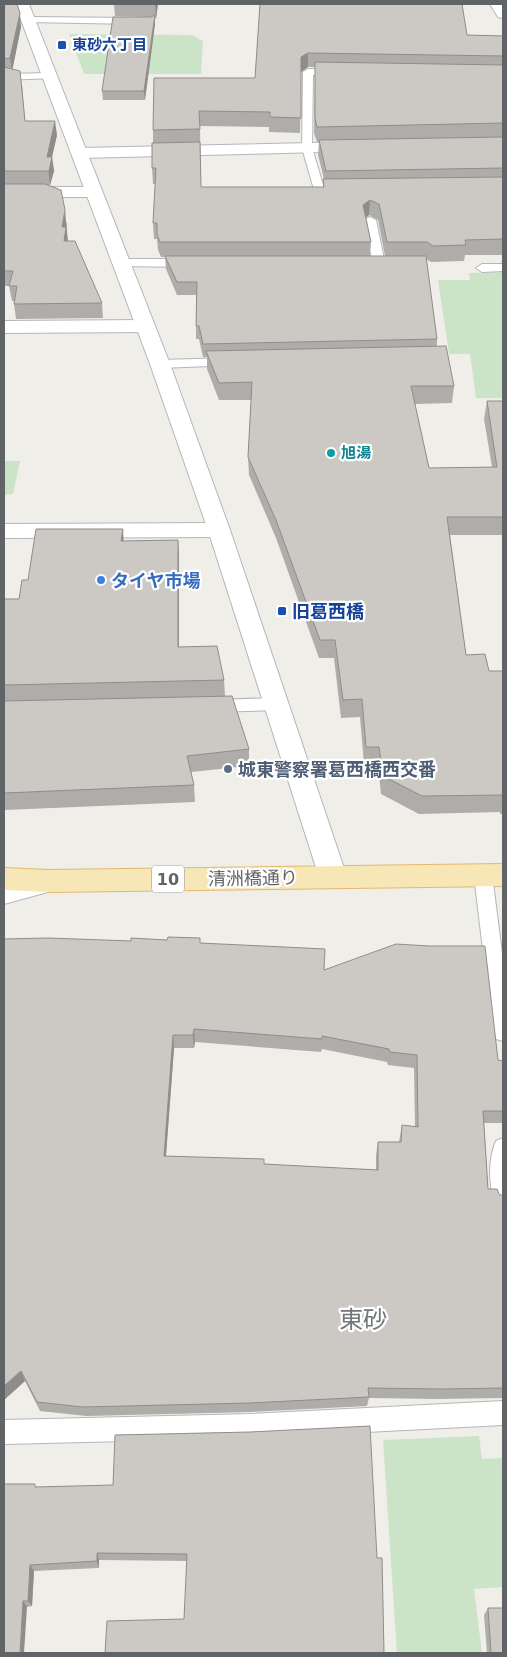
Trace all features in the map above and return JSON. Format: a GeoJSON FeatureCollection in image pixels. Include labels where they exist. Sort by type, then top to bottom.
{"type":"FeatureCollection","features":[{"type":"Feature","properties":{"kind":"main road","name":"清洲橋通り"},"geometry":{"type":"LineString","coordinates":[[4,879],[49,881],[493,875]]}},
{"type":"Feature","properties":{"kind":"street"},"geometry":{"type":"LineString","coordinates":[[497,4],[503,14]]}},
{"type":"Feature","properties":{"kind":"street"},"geometry":{"type":"LineString","coordinates":[[25,12],[160,364],[219,530],[333,877]]}},
{"type":"Feature","properties":{"kind":"street"},"geometry":{"type":"LineString","coordinates":[[80,153],[375,147]]}},
{"type":"Feature","properties":{"kind":"street"},"geometry":{"type":"LineString","coordinates":[[4,192],[94,192]]}},
{"type":"Feature","properties":{"kind":"street"},"geometry":{"type":"LineString","coordinates":[[4,327],[145,326]]}},
{"type":"Feature","properties":{"kind":"street"},"geometry":{"type":"LineString","coordinates":[[4,532],[219,530]]}},
{"type":"Feature","properties":{"kind":"street"},"geometry":{"type":"LineString","coordinates":[[4,893],[49,881]]}},
{"type":"Feature","properties":{"kind":"lane"},"geometry":{"type":"LineString","coordinates":[[25,12],[151,21]]}},
{"type":"Feature","properties":{"kind":"lane"},"geometry":{"type":"LineString","coordinates":[[348,73],[308,72],[307,148],[319,192],[348,191]]}},
{"type":"Feature","properties":{"kind":"lane"},"geometry":{"type":"LineString","coordinates":[[4,77],[50,76]]}},
{"type":"Feature","properties":{"kind":"lane"},"geometry":{"type":"LineString","coordinates":[[370,220],[379,264]]}},
{"type":"Feature","properties":{"kind":"lane"},"geometry":{"type":"LineString","coordinates":[[122,263],[201,263]]}},
{"type":"Feature","properties":{"kind":"lane"},"geometry":{"type":"LineString","coordinates":[[482,268],[503,267]]}},
{"type":"Feature","properties":{"kind":"lane"},"geometry":{"type":"LineString","coordinates":[[160,364],[239,362]]}},
{"type":"Feature","properties":{"kind":"lane"},"geometry":{"type":"LineString","coordinates":[[198,706],[276,704]]}},
{"type":"Feature","properties":{"kind":"lane"},"geometry":{"type":"LineString","coordinates":[[493,875],[503,1033]]}},
{"type":"Feature","properties":{"kind":"lane"},"geometry":{"type":"LineString","coordinates":[[503,1148],[500,1162],[503,1197]]}},
{"type":"Feature","properties":{"kind":"lane"},"geometry":{"type":"LineString","coordinates":[[4,1432],[250,1426],[503,1413]]}},
{"type":"Feature","properties":{"kind":"green space"},"geometry":{"type":"Polygon","coordinates":[[[69,34],[192,35],[203,41],[201,74],[84,74],[69,34]]]}},
{"type":"Feature","properties":{"kind":"green space"},"geometry":{"type":"Polygon","coordinates":[[[503,272],[503,398],[476,398],[470,354],[449,354],[438,280],[470,280],[469,273],[503,272]]]}},
{"type":"Feature","properties":{"kind":"green space"},"geometry":{"type":"Polygon","coordinates":[[[4,461],[20,461],[13,494],[4,495],[4,461]]]}},
{"type":"Feature","properties":{"kind":"green space"},"geometry":{"type":"Polygon","coordinates":[[[479,1436],[482,1459],[503,1458],[503,1587],[474,1589],[482,1653],[397,1653],[383,1440],[479,1436]]]}},
{"type":"Feature","properties":{"kind":"building"},"geometry":{"type":"Polygon","coordinates":[[[4,4],[17,4],[20,13],[10,58],[4,59],[4,4]]]}},
{"type":"Feature","properties":{"kind":"building"},"geometry":{"type":"Polygon","coordinates":[[[260,4],[462,4],[467,35],[503,36],[503,56],[308,53],[301,57],[301,118],[270,117],[270,112],[199,111],[200,129],[153,130],[154,78],[255,78],[260,4]]]}},
{"type":"Feature","properties":{"kind":"building"},"geometry":{"type":"Polygon","coordinates":[[[155,15],[144,91],[102,91],[113,17],[151,17],[155,15]]]}},
{"type":"Feature","properties":{"kind":"building"},"geometry":{"type":"Polygon","coordinates":[[[315,62],[503,65],[503,123],[317,127],[315,118],[315,62]]]}},
{"type":"Feature","properties":{"kind":"building"},"geometry":{"type":"Polygon","coordinates":[[[4,67],[20,71],[25,121],[55,121],[47,157],[52,157],[49,171],[4,171],[4,67]]]}},
{"type":"Feature","properties":{"kind":"building"},"geometry":{"type":"Polygon","coordinates":[[[503,137],[503,168],[326,171],[319,140],[503,137]]]}},
{"type":"Feature","properties":{"kind":"building"},"geometry":{"type":"Polygon","coordinates":[[[200,142],[201,187],[324,187],[323,179],[503,177],[503,239],[465,240],[466,245],[433,246],[427,242],[387,242],[379,204],[370,200],[363,205],[371,242],[160,242],[157,234],[157,223],[153,223],[156,168],[152,168],[152,143],[200,142]]]}},
{"type":"Feature","properties":{"kind":"building"},"geometry":{"type":"Polygon","coordinates":[[[4,184],[45,184],[61,190],[65,210],[62,227],[66,227],[64,241],[75,241],[102,303],[14,304],[17,286],[9,286],[13,271],[4,271],[4,184]]]}},
{"type":"Feature","properties":{"kind":"building"},"geometry":{"type":"Polygon","coordinates":[[[165,256],[426,256],[437,339],[203,344],[199,326],[196,326],[197,282],[177,282],[165,256]]]}},
{"type":"Feature","properties":{"kind":"building"},"geometry":{"type":"Polygon","coordinates":[[[446,346],[454,386],[411,386],[429,468],[497,467],[487,401],[503,401],[503,517],[447,517],[466,655],[485,654],[489,671],[503,671],[503,795],[422,796],[383,776],[379,747],[366,747],[362,699],[343,700],[335,640],[320,640],[276,520],[248,457],[252,382],[219,383],[206,351],[446,346]]]}},
{"type":"Feature","properties":{"kind":"building"},"geometry":{"type":"Polygon","coordinates":[[[36,529],[123,529],[121,541],[178,540],[178,647],[217,646],[224,680],[4,685],[4,599],[19,599],[22,580],[28,580],[36,529]]]}},
{"type":"Feature","properties":{"kind":"building"},"geometry":{"type":"Polygon","coordinates":[[[232,696],[249,749],[187,756],[194,785],[4,793],[4,701],[232,696]]]}},
{"type":"Feature","properties":{"kind":"building"},"geometry":{"type":"Polygon","coordinates":[[[168,937],[200,938],[200,943],[325,949],[324,970],[396,944],[485,946],[498,1060],[503,1061],[503,1111],[483,1111],[488,1189],[497,1189],[499,1194],[503,1196],[503,1388],[368,1388],[369,1397],[250,1403],[83,1407],[37,1402],[21,1371],[4,1386],[4,939],[48,938],[131,941],[131,938],[167,940],[168,937]],[[194,1029],[193,1035],[173,1035],[164,1156],[264,1159],[264,1164],[378,1170],[378,1142],[401,1142],[402,1125],[418,1127],[417,1055],[390,1052],[389,1049],[322,1036],[322,1039],[194,1029]]]}},
{"type":"Feature","properties":{"kind":"building"},"geometry":{"type":"Polygon","coordinates":[[[370,1426],[377,1558],[382,1558],[384,1653],[105,1653],[107,1621],[184,1619],[187,1554],[97,1553],[97,1561],[30,1565],[28,1601],[23,1601],[20,1653],[4,1653],[4,1484],[35,1484],[35,1487],[113,1485],[115,1435],[250,1432],[370,1426]]]}},
{"type":"Feature","properties":{"kind":"building"},"geometry":{"type":"Polygon","coordinates":[[[488,1608],[503,1608],[503,1653],[491,1653],[488,1608]]]}},
{"type":"Feature","properties":{"kind":"place","name":"東砂六丁目"},"geometry":{"type":"Point","coordinates":[62,45]}},
{"type":"Feature","properties":{"kind":"place","name":"旭湯"},"geometry":{"type":"Point","coordinates":[331,453]}},
{"type":"Feature","properties":{"kind":"place","name":"タイヤ市場"},"geometry":{"type":"Point","coordinates":[101,580]}},
{"type":"Feature","properties":{"kind":"place","name":"旧葛西橋"},"geometry":{"type":"Point","coordinates":[282,611]}},
{"type":"Feature","properties":{"kind":"place","name":"城東警察署葛西橋西交番"},"geometry":{"type":"Point","coordinates":[228,769]}},
{"type":"Feature","properties":{"kind":"district","name":"東砂"},"geometry":{"type":"Point","coordinates":[363,1320]}}]}
